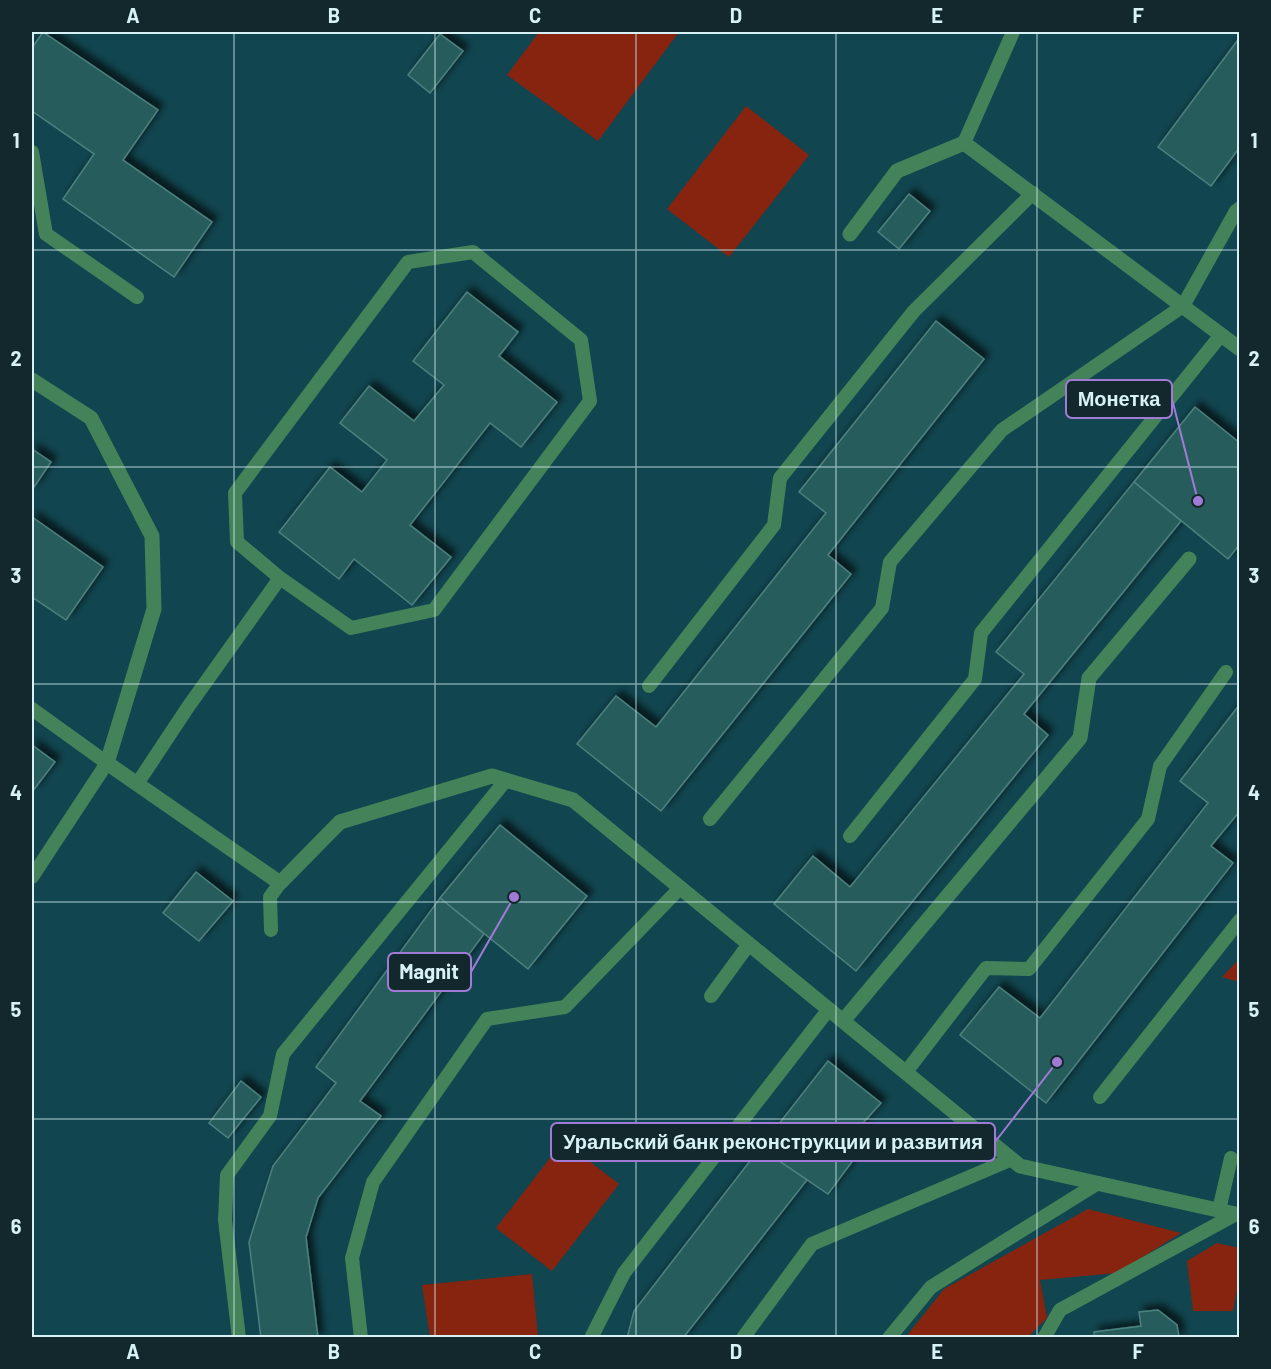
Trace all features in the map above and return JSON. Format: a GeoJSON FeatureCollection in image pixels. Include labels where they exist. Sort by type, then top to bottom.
{"type":"FeatureCollection","features":[{"type":"Feature","properties":{"kind":"street"},"geometry":{"type":"LineString","coordinates":[[850,234],[897,171],[964,143],[1239,349]]}},
{"type":"Feature","properties":{"kind":"street"},"geometry":{"type":"LineString","coordinates":[[32,380],[91,418],[152,536],[154,609],[107,762],[137,784],[280,883],[340,822],[492,776],[573,800],[1020,1166],[1238,1215]]}},
{"type":"Feature","properties":{"kind":"street"},"geometry":{"type":"LineString","coordinates":[[843,1021],[1080,738],[1089,678],[1190,559]]}},
{"type":"Feature","properties":{"kind":"lane"},"geometry":{"type":"LineString","coordinates":[[964,143],[1013,32]]}},
{"type":"Feature","properties":{"kind":"lane"},"geometry":{"type":"LineString","coordinates":[[32,152],[46,234],[137,297]]}},
{"type":"Feature","properties":{"kind":"lane"},"geometry":{"type":"LineString","coordinates":[[649,686],[774,525],[780,478],[914,311],[1033,193]]}},
{"type":"Feature","properties":{"kind":"lane"},"geometry":{"type":"LineString","coordinates":[[710,819],[882,608],[890,562],[1002,430],[1183,306],[1239,208]]}},
{"type":"Feature","properties":{"kind":"lane"},"geometry":{"type":"LineString","coordinates":[[473,252],[581,340],[590,401],[434,610],[351,628],[280,578],[237,542],[235,494],[408,261],[473,252]]}},
{"type":"Feature","properties":{"kind":"lane"},"geometry":{"type":"LineString","coordinates":[[850,836],[975,679],[981,633],[1221,335]]}},
{"type":"Feature","properties":{"kind":"lane"},"geometry":{"type":"LineString","coordinates":[[137,784],[188,707],[280,578]]}},
{"type":"Feature","properties":{"kind":"lane"},"geometry":{"type":"LineString","coordinates":[[906,1072],[987,968],[1029,969],[1148,819],[1160,766],[1226,672]]}},
{"type":"Feature","properties":{"kind":"lane"},"geometry":{"type":"LineString","coordinates":[[32,709],[107,762],[32,878]]}},
{"type":"Feature","properties":{"kind":"lane"},"geometry":{"type":"LineString","coordinates":[[239,1338],[225,1220],[227,1175],[270,1116],[283,1054],[506,780]]}},
{"type":"Feature","properties":{"kind":"lane"},"geometry":{"type":"LineString","coordinates":[[271,930],[270,897],[280,883]]}},
{"type":"Feature","properties":{"kind":"lane"},"geometry":{"type":"LineString","coordinates":[[361,1338],[352,1258],[373,1182],[488,1019],[565,1007],[680,888]]}},
{"type":"Feature","properties":{"kind":"lane"},"geometry":{"type":"LineString","coordinates":[[1100,1097],[1239,920]]}},
{"type":"Feature","properties":{"kind":"lane"},"geometry":{"type":"LineString","coordinates":[[711,996],[750,944]]}},
{"type":"Feature","properties":{"kind":"lane"},"geometry":{"type":"LineString","coordinates":[[591,1338],[624,1273],[829,1009]]}},
{"type":"Feature","properties":{"kind":"lane"},"geometry":{"type":"LineString","coordinates":[[1219,1210],[1232,1158]]}},
{"type":"Feature","properties":{"kind":"lane"},"geometry":{"type":"LineString","coordinates":[[743,1338],[812,1244],[1012,1159]]}},
{"type":"Feature","properties":{"kind":"lane"},"geometry":{"type":"LineString","coordinates":[[889,1338],[931,1287],[1098,1183]]}},
{"type":"Feature","properties":{"kind":"lane"},"geometry":{"type":"LineString","coordinates":[[1044,1338],[1060,1310],[1238,1215]]}},
{"type":"Feature","properties":{"kind":"shaded area"},"geometry":{"type":"Polygon","coordinates":[[[539,32],[679,32],[598,141],[507,75],[539,32]]]}},
{"type":"Feature","properties":{"kind":"shaded area"},"geometry":{"type":"Polygon","coordinates":[[[746,106],[809,155],[729,257],[667,209],[746,106]]]}},
{"type":"Feature","properties":{"kind":"shaded area"},"geometry":{"type":"Polygon","coordinates":[[[1239,959],[1239,982],[1222,977],[1239,959]]]}},
{"type":"Feature","properties":{"kind":"shaded area"},"geometry":{"type":"Polygon","coordinates":[[[563,1141],[619,1184],[552,1271],[496,1228],[563,1141]]]}},
{"type":"Feature","properties":{"kind":"shaded area"},"geometry":{"type":"Polygon","coordinates":[[[1088,1209],[1181,1233],[1117,1273],[1040,1280],[1047,1318],[1028,1337],[905,1338],[944,1289],[1088,1209]]]}},
{"type":"Feature","properties":{"kind":"shaded area"},"geometry":{"type":"Polygon","coordinates":[[[1217,1243],[1239,1248],[1239,1280],[1233,1311],[1193,1311],[1187,1261],[1217,1243]]]}},
{"type":"Feature","properties":{"kind":"shaded area"},"geometry":{"type":"Polygon","coordinates":[[[532,1274],[538,1337],[430,1337],[422,1285],[532,1274]]]}},
{"type":"Feature","properties":{"kind":"building"},"geometry":{"type":"Polygon","coordinates":[[[43,32],[158,110],[123,160],[212,222],[174,277],[63,199],[94,154],[32,111],[32,48],[43,32]]]}},
{"type":"Feature","properties":{"kind":"building"},"geometry":{"type":"Polygon","coordinates":[[[440,34],[463,51],[430,93],[408,75],[440,34]]]}},
{"type":"Feature","properties":{"kind":"building"},"geometry":{"type":"Polygon","coordinates":[[[1240,37],[1240,147],[1211,186],[1158,147],[1240,37]]]}},
{"type":"Feature","properties":{"kind":"building"},"geometry":{"type":"Polygon","coordinates":[[[909,194],[930,211],[899,249],[878,232],[909,194]]]}},
{"type":"Feature","properties":{"kind":"building"},"geometry":{"type":"Polygon","coordinates":[[[467,292],[518,332],[499,356],[557,402],[521,447],[490,423],[410,525],[451,557],[412,605],[354,559],[339,579],[279,532],[330,467],[362,492],[387,460],[340,423],[369,386],[414,421],[444,385],[413,361],[467,292]]]}},
{"type":"Feature","properties":{"kind":"building"},"geometry":{"type":"Polygon","coordinates":[[[936,321],[984,359],[828,555],[851,574],[661,811],[577,744],[616,696],[656,727],[826,513],[799,492],[936,321]]]}},
{"type":"Feature","properties":{"kind":"building"},"geometry":{"type":"Polygon","coordinates":[[[1195,407],[1240,443],[1240,544],[1228,559],[1134,482],[1195,407]]]}},
{"type":"Feature","properties":{"kind":"building"},"geometry":{"type":"Polygon","coordinates":[[[32,449],[51,462],[32,490],[32,449]]]}},
{"type":"Feature","properties":{"kind":"building"},"geometry":{"type":"Polygon","coordinates":[[[1134,482],[1181,521],[1024,714],[1048,735],[856,971],[774,904],[813,856],[850,887],[1024,674],[996,652],[1134,482]]]}},
{"type":"Feature","properties":{"kind":"building"},"geometry":{"type":"Polygon","coordinates":[[[32,517],[103,567],[66,620],[32,597],[32,517]]]}},
{"type":"Feature","properties":{"kind":"building"},"geometry":{"type":"Polygon","coordinates":[[[1240,704],[1240,811],[1211,846],[1233,863],[1046,1103],[960,1035],[999,987],[1040,1018],[1208,803],[1180,781],[1240,704]]]}},
{"type":"Feature","properties":{"kind":"building"},"geometry":{"type":"Polygon","coordinates":[[[32,745],[55,762],[32,792],[32,745]]]}},
{"type":"Feature","properties":{"kind":"building"},"geometry":{"type":"Polygon","coordinates":[[[500,825],[587,896],[528,969],[440,898],[500,825]]]}},
{"type":"Feature","properties":{"kind":"building"},"geometry":{"type":"Polygon","coordinates":[[[196,872],[233,901],[199,941],[163,913],[196,872]]]}},
{"type":"Feature","properties":{"kind":"building"},"geometry":{"type":"Polygon","coordinates":[[[440,898],[484,934],[360,1101],[381,1116],[318,1198],[306,1237],[318,1338],[261,1338],[249,1242],[273,1166],[336,1083],[316,1067],[440,898]]]}},
{"type":"Feature","properties":{"kind":"building"},"geometry":{"type":"Polygon","coordinates":[[[828,1061],[881,1103],[854,1133],[866,1143],[828,1194],[760,1148],[828,1061]]]}},
{"type":"Feature","properties":{"kind":"building"},"geometry":{"type":"Polygon","coordinates":[[[241,1081],[261,1097],[228,1138],[209,1123],[241,1081]]]}},
{"type":"Feature","properties":{"kind":"building"},"geometry":{"type":"Polygon","coordinates":[[[760,1148],[807,1180],[683,1338],[627,1338],[634,1311],[760,1148]]]}},
{"type":"Feature","properties":{"kind":"building"},"geometry":{"type":"Polygon","coordinates":[[[1158,1310],[1177,1325],[1179,1338],[1094,1338],[1094,1332],[1141,1326],[1139,1312],[1158,1310]]]}},
{"type":"Feature","properties":{"kind":"place","name":"Монетка"},"geometry":{"type":"Point","coordinates":[1198,501]}},
{"type":"Feature","properties":{"kind":"place","name":"Magnit"},"geometry":{"type":"Point","coordinates":[514,897]}},
{"type":"Feature","properties":{"kind":"place","name":"Уральский банк реконструкции и развития"},"geometry":{"type":"Point","coordinates":[1057,1062]}}]}
